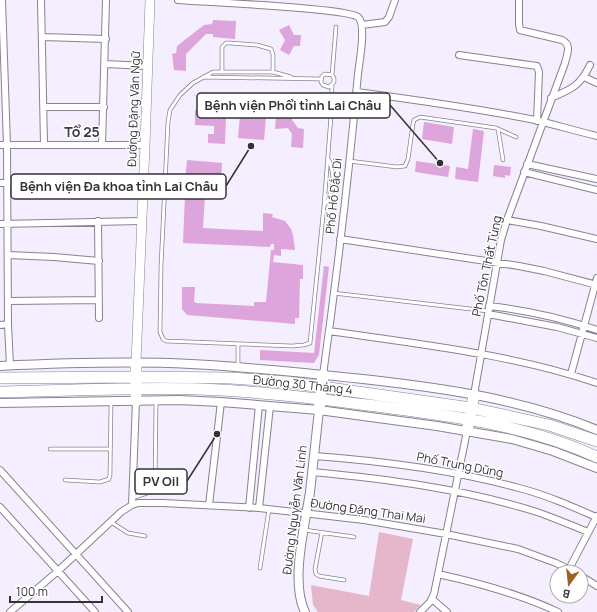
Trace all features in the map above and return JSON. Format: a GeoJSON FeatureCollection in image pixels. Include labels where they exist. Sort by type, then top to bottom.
{"type":"FeatureCollection","features":[{"type":"Feature","properties":{"kind":"highway"},"geometry":{"type":"LineString","coordinates":[[136,363],[136,401]]}},
{"type":"Feature","properties":{"kind":"highway"},"geometry":{"type":"LineString","coordinates":[[319,410],[324,374]]}},
{"type":"Feature","properties":{"kind":"highway","name":"Đường 30 Tháng 4"},"geometry":{"type":"LineString","coordinates":[[0,378],[136,377],[257,379],[322,386],[471,408],[549,425],[597,442]]}},
{"type":"Feature","properties":{"kind":"highway","name":"Đường 30 Tháng 4"},"geometry":{"type":"LineString","coordinates":[[0,392],[136,388],[207,389],[256,392],[422,412],[468,426],[548,439],[597,457]]}},
{"type":"Feature","properties":{"kind":"highway"},"geometry":{"type":"LineString","coordinates":[[468,426],[474,395]]}},
{"type":"Feature","properties":{"kind":"main road","name":"Đường Đặng Văn Ngữ"},"geometry":{"type":"LineString","coordinates":[[136,363],[150,0]]}},
{"type":"Feature","properties":{"kind":"street"},"geometry":{"type":"LineString","coordinates":[[2,0],[8,183],[8,324],[10,366]]}},
{"type":"Feature","properties":{"kind":"street"},"geometry":{"type":"LineString","coordinates":[[41,0],[43,37],[44,144]]}},
{"type":"Feature","properties":{"kind":"street"},"geometry":{"type":"LineString","coordinates":[[102,145],[106,0]]}},
{"type":"Feature","properties":{"kind":"street"},"geometry":{"type":"LineString","coordinates":[[178,0],[343,12],[357,16],[361,22],[385,22],[391,14],[395,0]]}},
{"type":"Feature","properties":{"kind":"street","name":"Phố Tôn Thất Tùng"},"geometry":{"type":"LineString","coordinates":[[474,395],[488,310],[506,220],[527,164],[540,122],[565,63],[568,50],[568,44],[562,40],[520,30],[519,0]]}},
{"type":"Feature","properties":{"kind":"street","name":"Phố Hồ Đắc Di"},"geometry":{"type":"LineString","coordinates":[[324,374],[357,92],[361,22]]}},
{"type":"Feature","properties":{"kind":"street"},"geometry":{"type":"LineString","coordinates":[[43,37],[106,39]]}},
{"type":"Feature","properties":{"kind":"street"},"geometry":{"type":"LineString","coordinates":[[459,55],[537,66],[539,72],[540,122]]}},
{"type":"Feature","properties":{"kind":"street"},"geometry":{"type":"LineString","coordinates":[[105,64],[148,66]]}},
{"type":"Feature","properties":{"kind":"street"},"geometry":{"type":"LineString","coordinates":[[551,98],[574,87],[584,77],[590,65]]}},
{"type":"Feature","properties":{"kind":"street"},"geometry":{"type":"LineString","coordinates":[[584,77],[597,83]]}},
{"type":"Feature","properties":{"kind":"street"},"geometry":{"type":"LineString","coordinates":[[357,92],[435,103],[540,122],[597,136]]}},
{"type":"Feature","properties":{"kind":"street"},"geometry":{"type":"LineString","coordinates":[[44,107],[104,106]]}},
{"type":"Feature","properties":{"kind":"street"},"geometry":{"type":"LineString","coordinates":[[0,145],[145,145]]}},
{"type":"Feature","properties":{"kind":"street"},"geometry":{"type":"LineString","coordinates":[[527,164],[597,179]]}},
{"type":"Feature","properties":{"kind":"street"},"geometry":{"type":"LineString","coordinates":[[524,172],[597,190]]}},
{"type":"Feature","properties":{"kind":"street"},"geometry":{"type":"LineString","coordinates":[[0,183],[143,182]]}},
{"type":"Feature","properties":{"kind":"street"},"geometry":{"type":"LineString","coordinates":[[506,220],[541,226],[597,239]]}},
{"type":"Feature","properties":{"kind":"street"},"geometry":{"type":"LineString","coordinates":[[0,224],[141,221]]}},
{"type":"Feature","properties":{"kind":"street"},"geometry":{"type":"LineString","coordinates":[[98,222],[99,318]]}},
{"type":"Feature","properties":{"kind":"street"},"geometry":{"type":"LineString","coordinates":[[340,239],[497,262],[544,271],[596,285]]}},
{"type":"Feature","properties":{"kind":"street"},"geometry":{"type":"LineString","coordinates":[[8,255],[98,261]]}},
{"type":"Feature","properties":{"kind":"street"},"geometry":{"type":"LineString","coordinates":[[571,374],[597,278]]}},
{"type":"Feature","properties":{"kind":"street"},"geometry":{"type":"LineString","coordinates":[[8,301],[98,300]]}},
{"type":"Feature","properties":{"kind":"street"},"geometry":{"type":"LineString","coordinates":[[488,310],[534,313],[597,330]]}},
{"type":"Feature","properties":{"kind":"street"},"geometry":{"type":"LineString","coordinates":[[488,310],[597,338]]}},
{"type":"Feature","properties":{"kind":"street"},"geometry":{"type":"LineString","coordinates":[[0,324],[8,324]]}},
{"type":"Feature","properties":{"kind":"street"},"geometry":{"type":"LineString","coordinates":[[329,331],[481,354],[571,374],[597,383]]}},
{"type":"Feature","properties":{"kind":"street","name":"Đường 30 Tháng 4"},"geometry":{"type":"LineString","coordinates":[[0,366],[136,363],[238,367],[324,374],[474,395],[540,410],[561,416],[597,430]]}},
{"type":"Feature","properties":{"kind":"street","name":"Đường 30 Tháng 4"},"geometry":{"type":"LineString","coordinates":[[0,403],[111,400],[221,402],[319,410],[405,421],[468,426],[534,445],[597,468]]}},
{"type":"Feature","properties":{"kind":"street"},"geometry":{"type":"LineString","coordinates":[[10,612],[58,571],[132,502],[136,401]]}},
{"type":"Feature","properties":{"kind":"street"},"geometry":{"type":"LineString","coordinates":[[209,505],[221,402]]}},
{"type":"Feature","properties":{"kind":"street"},"geometry":{"type":"LineString","coordinates":[[249,508],[259,405]]}},
{"type":"Feature","properties":{"kind":"street"},"geometry":{"type":"LineString","coordinates":[[259,508],[270,406]]}},
{"type":"Feature","properties":{"kind":"street","name":"Đường Nguyễn Văn Linh"},"geometry":{"type":"LineString","coordinates":[[305,612],[299,598],[298,582],[319,410]]}},
{"type":"Feature","properties":{"kind":"street"},"geometry":{"type":"LineString","coordinates":[[420,612],[432,599],[468,426]]}},
{"type":"Feature","properties":{"kind":"street","name":"Phố Trung Dũng"},"geometry":{"type":"LineString","coordinates":[[314,456],[380,462],[458,475],[520,488],[597,516]]}},
{"type":"Feature","properties":{"kind":"street"},"geometry":{"type":"LineString","coordinates":[[0,470],[128,612]]}},
{"type":"Feature","properties":{"kind":"street"},"geometry":{"type":"LineString","coordinates":[[312,472],[383,479],[455,492],[512,505],[588,532]]}},
{"type":"Feature","properties":{"kind":"street","name":"Đường Đặng Thai Mai"},"geometry":{"type":"LineString","coordinates":[[132,502],[259,508],[382,522],[518,549],[556,564]]}},
{"type":"Feature","properties":{"kind":"street"},"geometry":{"type":"LineString","coordinates":[[0,507],[95,612]]}},
{"type":"Feature","properties":{"kind":"street"},"geometry":{"type":"LineString","coordinates":[[574,564],[588,532],[597,516]]}},
{"type":"Feature","properties":{"kind":"street"},"geometry":{"type":"LineString","coordinates":[[438,574],[506,591],[558,612]]}},
{"type":"Feature","properties":{"kind":"street"},"geometry":{"type":"LineString","coordinates":[[432,599],[447,612]]}},
{"type":"Feature","properties":{"kind":"lane"},"geometry":{"type":"LineString","coordinates":[[291,77],[273,72],[213,72],[202,77],[180,95],[173,104],[169,115],[161,266],[160,332],[163,340],[170,342],[292,346],[304,346],[310,343],[328,159],[336,27]]}},
{"type":"Feature","properties":{"kind":"lane"},"geometry":{"type":"LineString","coordinates":[[222,71],[222,47],[230,43],[258,45],[271,49],[273,54],[273,72]]}},
{"type":"Feature","properties":{"kind":"lane"},"geometry":{"type":"LineString","coordinates":[[321,79],[325,74],[332,75]]}},
{"type":"Feature","properties":{"kind":"lane"},"geometry":{"type":"LineString","coordinates":[[202,77],[291,77],[321,79]]}},
{"type":"Feature","properties":{"kind":"lane"},"geometry":{"type":"LineString","coordinates":[[321,79],[321,82],[326,87],[332,85]]}},
{"type":"Feature","properties":{"kind":"lane"},"geometry":{"type":"LineString","coordinates":[[349,160],[398,167],[405,166],[408,159],[414,120],[420,116],[498,129],[516,138]]}},
{"type":"Feature","properties":{"kind":"lane"},"geometry":{"type":"LineString","coordinates":[[498,129],[503,160]]}},
{"type":"Feature","properties":{"kind":"lane"},"geometry":{"type":"LineString","coordinates":[[324,206],[330,197],[333,176],[328,159]]}},
{"type":"Feature","properties":{"kind":"lane"},"geometry":{"type":"LineString","coordinates":[[333,293],[488,310]]}},
{"type":"Feature","properties":{"kind":"lane"},"geometry":{"type":"LineString","coordinates":[[238,344],[238,367]]}},
{"type":"Feature","properties":{"kind":"lane"},"geometry":{"type":"LineString","coordinates":[[65,480],[100,482],[109,480],[111,400]]}},
{"type":"Feature","properties":{"kind":"lane"},"geometry":{"type":"LineString","coordinates":[[132,502],[150,492],[155,486],[156,400]]}},
{"type":"Feature","properties":{"kind":"lane"},"geometry":{"type":"LineString","coordinates":[[50,449],[110,449]]}},
{"type":"Feature","properties":{"kind":"lane"},"geometry":{"type":"LineString","coordinates":[[260,568],[269,509]]}},
{"type":"Feature","properties":{"kind":"lane"},"geometry":{"type":"LineString","coordinates":[[111,522],[128,533],[146,536]]}},
{"type":"Feature","properties":{"kind":"lane"},"geometry":{"type":"LineString","coordinates":[[304,530],[354,537]]}},
{"type":"Feature","properties":{"kind":"lane"},"geometry":{"type":"LineString","coordinates":[[322,532],[315,569],[316,574],[319,576],[344,580]]}},
{"type":"Feature","properties":{"kind":"shaded area"},"geometry":{"type":"Polygon","coordinates":[[[379,532],[413,539],[401,600],[421,605],[414,612],[318,612],[313,605],[311,585],[369,596],[379,532]]]}},
{"type":"Feature","properties":{"kind":"building"},"geometry":{"type":"Polygon","coordinates":[[[213,20],[236,21],[235,39],[213,37],[213,34],[206,34],[186,54],[186,71],[174,70],[172,54],[176,53],[177,46],[204,25],[212,24],[213,20]]]}},
{"type":"Feature","properties":{"kind":"building"},"geometry":{"type":"Polygon","coordinates":[[[289,25],[294,35],[301,35],[300,46],[294,46],[289,55],[280,50],[285,40],[279,30],[289,25]]]}},
{"type":"Feature","properties":{"kind":"building"},"geometry":{"type":"Polygon","coordinates":[[[195,110],[217,111],[217,118],[226,118],[225,144],[208,143],[208,134],[214,134],[214,126],[195,125],[195,110]]]}},
{"type":"Feature","properties":{"kind":"building"},"geometry":{"type":"Polygon","coordinates":[[[240,115],[266,117],[264,140],[238,138],[240,115]]]}},
{"type":"Feature","properties":{"kind":"building"},"geometry":{"type":"Polygon","coordinates":[[[276,116],[292,117],[292,120],[298,128],[304,129],[303,148],[291,147],[292,134],[288,128],[275,129],[276,116]]]}},
{"type":"Feature","properties":{"kind":"building"},"geometry":{"type":"Polygon","coordinates":[[[424,122],[454,127],[452,144],[422,139],[424,122]]]}},
{"type":"Feature","properties":{"kind":"building"},"geometry":{"type":"Polygon","coordinates":[[[473,129],[484,131],[478,182],[455,179],[456,167],[468,169],[473,129]]]}},
{"type":"Feature","properties":{"kind":"building"},"geometry":{"type":"Polygon","coordinates":[[[187,160],[222,163],[221,184],[185,181],[187,160]]]}},
{"type":"Feature","properties":{"kind":"building"},"geometry":{"type":"Polygon","coordinates":[[[416,161],[450,166],[448,177],[415,172],[416,161]]]}},
{"type":"Feature","properties":{"kind":"building"},"geometry":{"type":"Polygon","coordinates":[[[494,165],[511,167],[510,176],[505,175],[505,178],[493,176],[494,165]]]}},
{"type":"Feature","properties":{"kind":"building"},"geometry":{"type":"Polygon","coordinates":[[[185,195],[205,196],[203,228],[263,231],[263,213],[273,214],[272,217],[285,221],[291,229],[295,250],[281,249],[281,256],[274,255],[273,262],[303,265],[303,279],[300,279],[299,318],[295,318],[295,324],[187,315],[182,309],[182,287],[195,287],[194,302],[197,303],[254,306],[254,302],[266,302],[271,250],[274,250],[274,244],[271,244],[270,247],[183,243],[185,195]]]}},
{"type":"Feature","properties":{"kind":"building"},"geometry":{"type":"Polygon","coordinates":[[[324,266],[329,267],[319,355],[314,363],[260,360],[260,350],[314,353],[324,266]]]}},
{"type":"Feature","properties":{"kind":"place","name":"Bệnh viện Đa khoa tỉnh Lai Châu"},"geometry":{"type":"Point","coordinates":[251,146]}},
{"type":"Feature","properties":{"kind":"place","name":"Bệnh viện Phổi tỉnh Lai Châu"},"geometry":{"type":"Point","coordinates":[440,163]}},
{"type":"Feature","properties":{"kind":"place","name":"PV Oil"},"geometry":{"type":"Point","coordinates":[217,434]}},
{"type":"Feature","properties":{"kind":"district","name":"Tổ 25"},"geometry":{"type":"Point","coordinates":[82,132]}}]}
